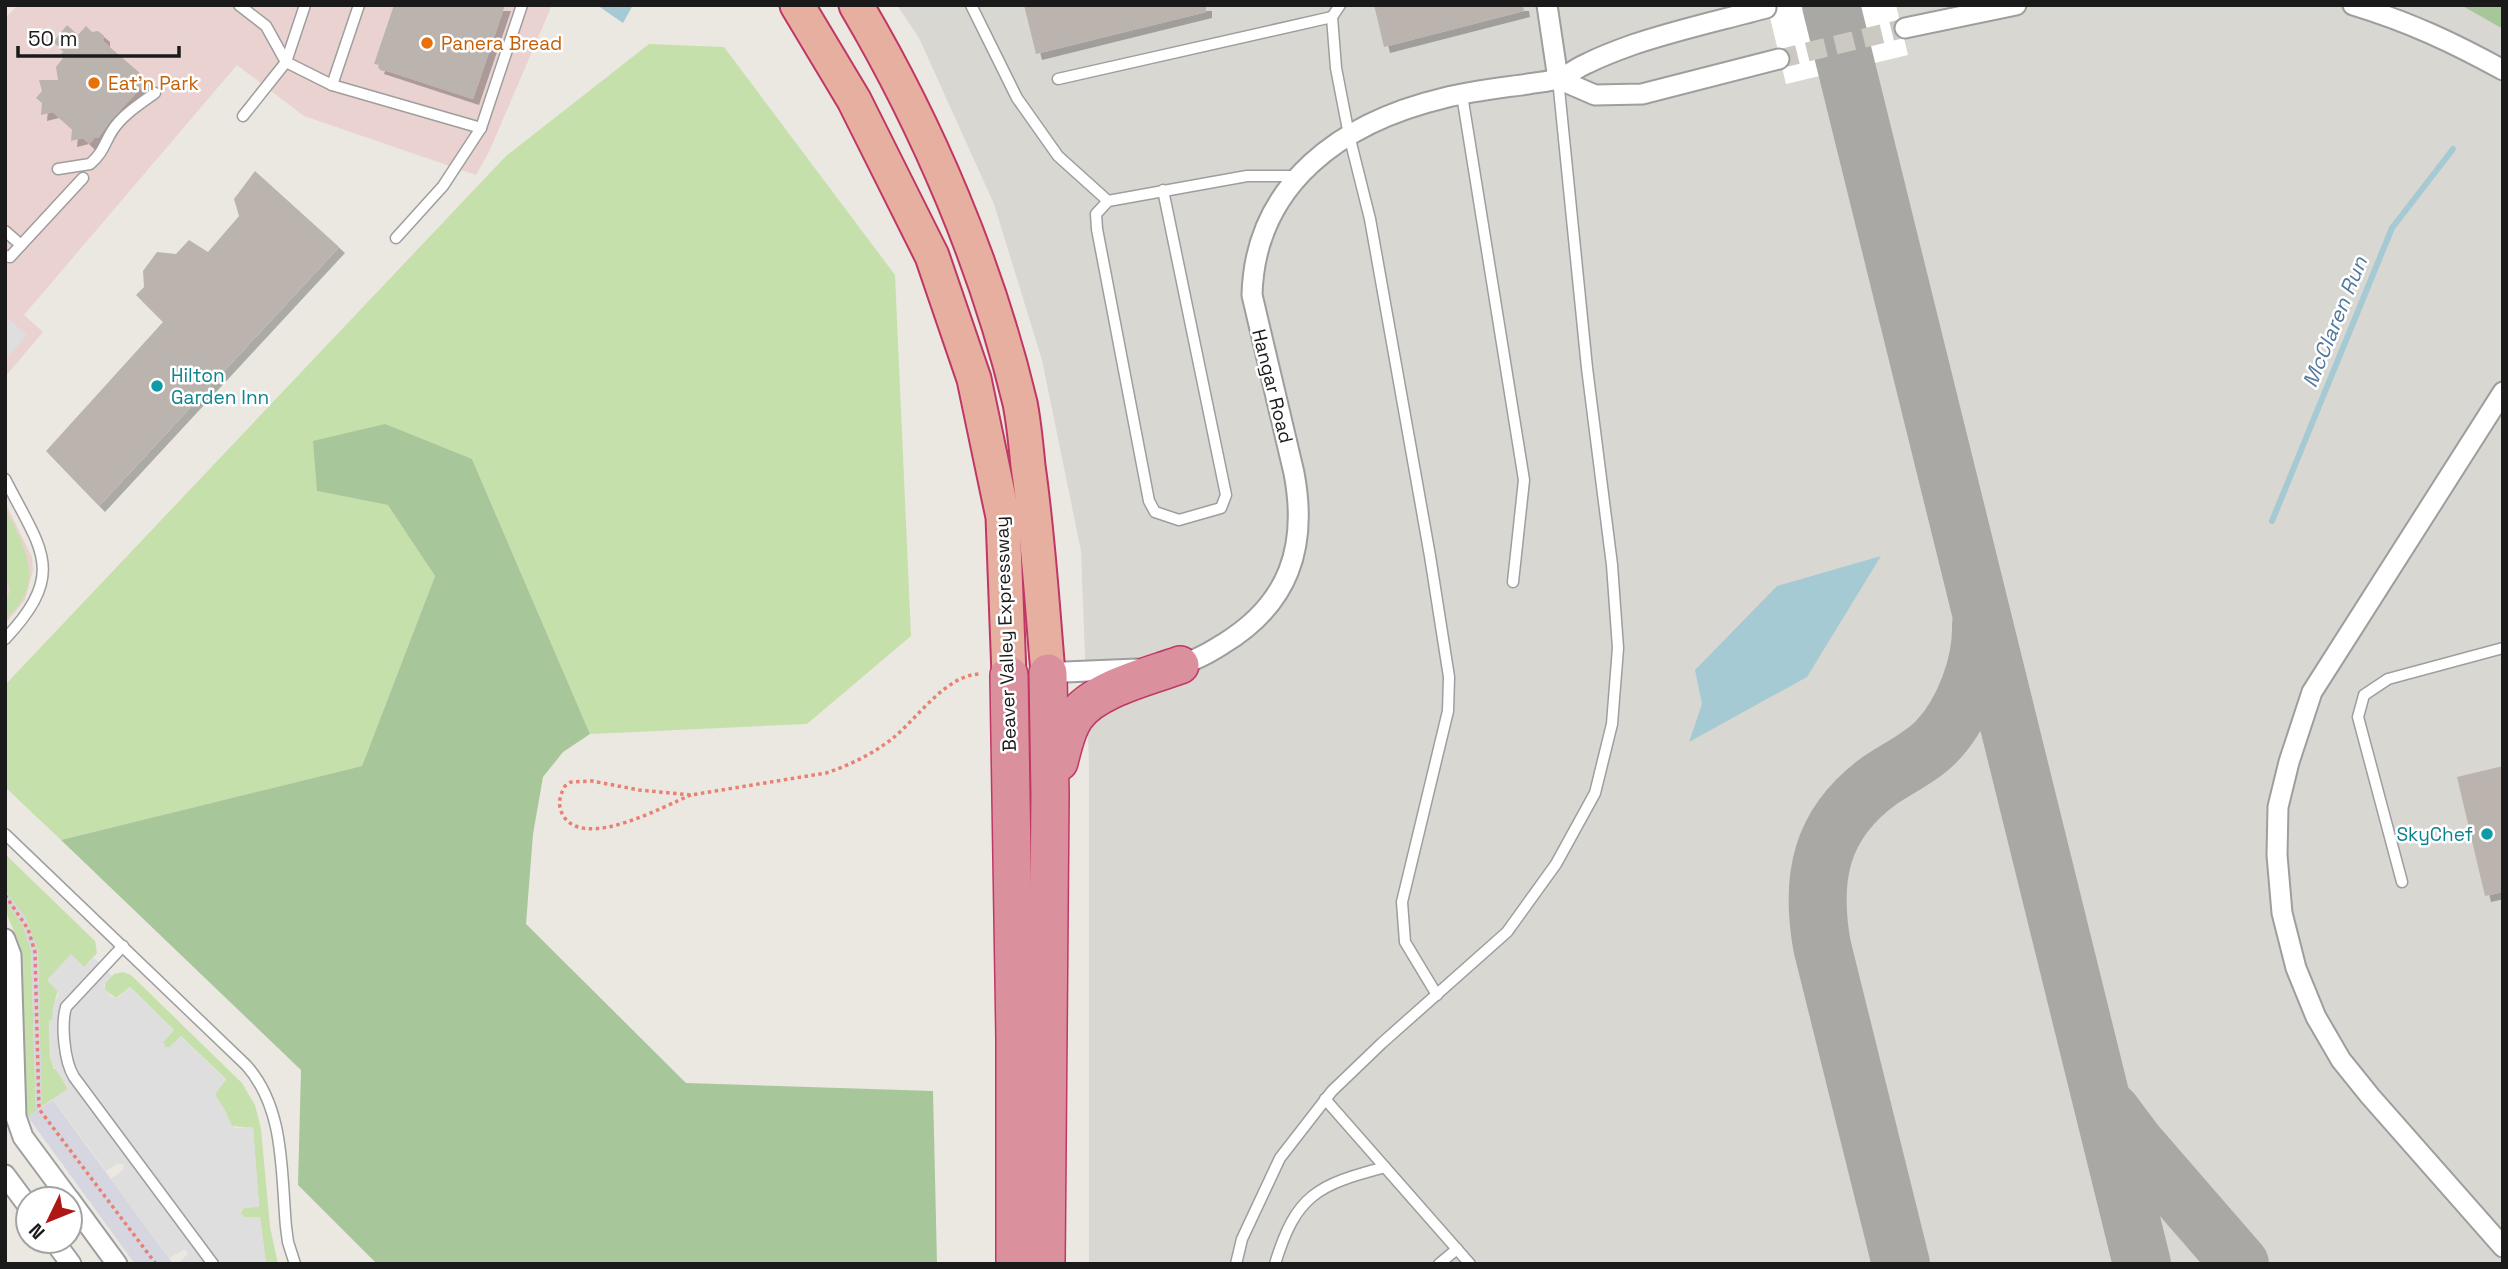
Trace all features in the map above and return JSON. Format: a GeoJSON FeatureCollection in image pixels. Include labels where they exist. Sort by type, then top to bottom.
{"type":"FeatureCollection","features":[{"type":"Feature","properties":{"kind":"highway","name":"Beaver Valley Expressway"},"geometry":{"type":"LineString","coordinates":[[797,5],[854,100],[932,256],[974,379],[1003,517],[1009,675],[1015,1038],[1015,1264]]}},
{"type":"Feature","properties":{"kind":"highway","name":"Beaver Valley Expressway"},"geometry":{"type":"LineString","coordinates":[[856,5],[897,79],[937,161],[980,269],[1020,405],[1035,517],[1048,673],[1045,1264]]}},
{"type":"Feature","properties":{"kind":"highway"},"geometry":{"type":"LineString","coordinates":[[1049,794],[1068,729],[1082,708],[1103,694],[1180,665]]}},
{"type":"Feature","properties":{"kind":"street"},"geometry":{"type":"LineString","coordinates":[[1547,5],[1558,79],[1595,94],[1642,94],[1779,59]]}},
{"type":"Feature","properties":{"kind":"street"},"geometry":{"type":"LineString","coordinates":[[1905,27],[2016,5]]}},
{"type":"Feature","properties":{"kind":"street"},"geometry":{"type":"LineString","coordinates":[[2353,5],[2404,21],[2444,38],[2503,70]]}},
{"type":"Feature","properties":{"kind":"street","name":"Hangar Road"},"geometry":{"type":"LineString","coordinates":[[1009,675],[1180,665],[1222,645],[1247,629],[1259,618],[1287,578],[1297,546],[1296,482],[1252,295],[1252,274],[1261,235],[1282,195],[1298,176],[1332,145],[1392,114],[1462,95],[1558,79],[1634,44],[1766,8]]}},
{"type":"Feature","properties":{"kind":"street"},"geometry":{"type":"LineString","coordinates":[[2503,392],[2493,415],[2312,692],[2289,762],[2278,807],[2277,855],[2282,913],[2296,968],[2316,1017],[2341,1059],[2370,1096],[2503,1247]]}},
{"type":"Feature","properties":{"kind":"street"},"geometry":{"type":"LineString","coordinates":[[5,939],[11,955],[16,1117],[23,1137],[59,1185]]}},
{"type":"Feature","properties":{"kind":"street"},"geometry":{"type":"LineString","coordinates":[[84,1219],[117,1264]]}},
{"type":"Feature","properties":{"kind":"lane"},"geometry":{"type":"LineString","coordinates":[[239,5],[266,26],[286,62],[332,85],[481,128]]}},
{"type":"Feature","properties":{"kind":"lane"},"geometry":{"type":"LineString","coordinates":[[243,116],[286,62],[305,5]]}},
{"type":"Feature","properties":{"kind":"lane"},"geometry":{"type":"LineString","coordinates":[[332,85],[359,5]]}},
{"type":"Feature","properties":{"kind":"lane"},"geometry":{"type":"LineString","coordinates":[[396,239],[443,186],[481,128],[522,5]]}},
{"type":"Feature","properties":{"kind":"lane"},"geometry":{"type":"LineString","coordinates":[[971,5],[1017,97],[1058,156],[1108,201]]}},
{"type":"Feature","properties":{"kind":"lane"},"geometry":{"type":"LineString","coordinates":[[1340,5],[1332,17],[1336,68],[1370,219],[1428,542],[1449,677],[1448,711],[1402,902],[1405,942],[1437,995]]}},
{"type":"Feature","properties":{"kind":"lane"},"geometry":{"type":"LineString","coordinates":[[1058,79],[1332,17]]}},
{"type":"Feature","properties":{"kind":"lane"},"geometry":{"type":"LineString","coordinates":[[1236,1264],[1242,1239],[1280,1158],[1325,1100],[1382,1042],[1507,932],[1556,864],[1595,793],[1612,724],[1618,648],[1612,565],[1587,368],[1558,79]]}},
{"type":"Feature","properties":{"kind":"lane"},"geometry":{"type":"LineString","coordinates":[[58,169],[94,161],[105,148],[111,132],[125,116],[155,93]]}},
{"type":"Feature","properties":{"kind":"lane"},"geometry":{"type":"LineString","coordinates":[[1462,95],[1524,480],[1513,582]]}},
{"type":"Feature","properties":{"kind":"lane"},"geometry":{"type":"LineString","coordinates":[[1163,191],[1226,495],[1221,508],[1179,520],[1155,512],[1149,501],[1096,214],[1108,201],[1163,191],[1247,176],[1298,176]]}},
{"type":"Feature","properties":{"kind":"lane"},"geometry":{"type":"LineString","coordinates":[[8,257],[83,178]]}},
{"type":"Feature","properties":{"kind":"lane"},"geometry":{"type":"LineString","coordinates":[[5,232],[21,245]]}},
{"type":"Feature","properties":{"kind":"lane"},"geometry":{"type":"LineString","coordinates":[[5,479],[38,545],[44,568],[38,597],[5,639]]}},
{"type":"Feature","properties":{"kind":"lane"},"geometry":{"type":"LineString","coordinates":[[2402,882],[2358,717],[2364,695],[2388,679],[2503,648]]}},
{"type":"Feature","properties":{"kind":"lane"},"geometry":{"type":"LineString","coordinates":[[5,834],[246,1065],[267,1094],[276,1130],[288,1242],[295,1264]]}},
{"type":"Feature","properties":{"kind":"lane"},"geometry":{"type":"LineString","coordinates":[[123,947],[66,1007],[64,1018],[68,1064],[74,1077],[213,1264]]}},
{"type":"Feature","properties":{"kind":"lane"},"geometry":{"type":"LineString","coordinates":[[1325,1100],[1470,1264]]}},
{"type":"Feature","properties":{"kind":"lane"},"geometry":{"type":"LineString","coordinates":[[1275,1264],[1289,1226],[1309,1198],[1344,1178],[1385,1167]]}},
{"type":"Feature","properties":{"kind":"lane"},"geometry":{"type":"LineString","coordinates":[[1439,1264],[1457,1248]]}},
{"type":"Feature","properties":{"kind":"path"},"geometry":{"type":"LineString","coordinates":[[691,795],[579,780],[565,786],[559,808],[570,824],[579,829],[596,831],[691,795],[792,780],[844,766],[872,753],[894,737],[960,678],[977,674],[1009,675]]}},
{"type":"Feature","properties":{"kind":"shaded area"},"geometry":{"type":"Polygon","coordinates":[[[18,5],[552,5],[489,152],[476,175],[304,116],[237,65],[24,315],[43,332],[5,377],[5,18],[18,5]]]}},
{"type":"Feature","properties":{"kind":"shaded area"},"geometry":{"type":"Polygon","coordinates":[[[897,5],[2503,5],[2503,1264],[1089,1264],[1089,762],[1081,551],[1042,360],[994,204],[919,38],[897,5]]]}},
{"type":"Feature","properties":{"kind":"shaded area"},"geometry":{"type":"Polygon","coordinates":[[[5,316],[27,335],[5,360],[5,316]]]}},
{"type":"Feature","properties":{"kind":"shaded area"},"geometry":{"type":"Polygon","coordinates":[[[5,502],[32,557],[33,570],[25,600],[5,624],[5,502]]]}},
{"type":"Feature","properties":{"kind":"shaded area"},"geometry":{"type":"Polygon","coordinates":[[[5,890],[26,919],[38,952],[42,1107],[53,1100],[173,1264],[135,1264],[84,1194],[84,1185],[77,1185],[28,1117],[36,1111],[31,950],[23,926],[5,900],[5,890]]]}},
{"type":"Feature","properties":{"kind":"shaded area"},"geometry":{"type":"Polygon","coordinates":[[[71,954],[84,967],[94,958],[112,976],[103,986],[111,997],[118,998],[129,987],[174,1030],[163,1042],[165,1047],[170,1047],[181,1036],[226,1080],[215,1094],[232,1126],[253,1127],[259,1207],[244,1208],[240,1212],[244,1217],[260,1217],[266,1264],[177,1264],[188,1254],[185,1249],[169,1258],[111,1179],[123,1170],[124,1165],[118,1163],[106,1171],[53,1099],[68,1088],[51,1062],[49,1021],[52,1020],[53,1006],[59,993],[47,980],[71,954]]]}},
{"type":"Feature","properties":{"kind":"green space"},"geometry":{"type":"Polygon","coordinates":[[[2461,5],[2503,5],[2503,29],[2461,5]]]}},
{"type":"Feature","properties":{"kind":"green space"},"geometry":{"type":"Polygon","coordinates":[[[649,44],[724,47],[895,275],[911,636],[807,724],[590,734],[472,459],[317,491],[389,505],[435,576],[362,766],[61,840],[5,787],[5,685],[506,156],[649,44]]]}},
{"type":"Feature","properties":{"kind":"green space"},"geometry":{"type":"Polygon","coordinates":[[[385,424],[472,459],[590,734],[563,752],[543,777],[533,834],[526,924],[686,1083],[933,1091],[937,1264],[377,1264],[298,1185],[301,1070],[61,840],[362,766],[435,576],[388,505],[317,491],[313,441],[385,424]]]}},
{"type":"Feature","properties":{"kind":"green space"},"geometry":{"type":"Polygon","coordinates":[[[5,508],[25,552],[29,579],[26,593],[5,620],[5,604],[10,590],[5,575],[5,508]]]}},
{"type":"Feature","properties":{"kind":"green space"},"geometry":{"type":"Polygon","coordinates":[[[5,854],[95,941],[97,953],[84,967],[71,955],[59,987],[53,1020],[49,1021],[50,1057],[54,1069],[68,1089],[41,1107],[38,952],[26,919],[5,890],[5,854]]]}},
{"type":"Feature","properties":{"kind":"green space"},"geometry":{"type":"Polygon","coordinates":[[[5,900],[23,926],[31,950],[36,1111],[28,1117],[25,1106],[22,956],[7,915],[5,900]]]}},
{"type":"Feature","properties":{"kind":"green space"},"geometry":{"type":"Polygon","coordinates":[[[123,972],[131,975],[242,1083],[255,1105],[261,1129],[270,1227],[278,1264],[266,1264],[260,1217],[244,1217],[240,1213],[244,1208],[259,1206],[253,1128],[232,1126],[215,1094],[226,1079],[181,1036],[170,1047],[165,1047],[163,1042],[174,1030],[130,987],[116,998],[105,990],[105,983],[114,974],[123,972]]]}},
{"type":"Feature","properties":{"kind":"water"},"geometry":{"type":"Polygon","coordinates":[[[597,5],[633,5],[623,23],[597,5]]]}},
{"type":"Feature","properties":{"kind":"water"},"geometry":{"type":"Polygon","coordinates":[[[1881,556],[1807,677],[1689,742],[1702,704],[1695,670],[1777,586],[1881,556]]]}},
{"type":"Feature","properties":{"kind":"pier"},"geometry":{"type":"Polygon","coordinates":[[[1767,5],[1896,5],[1908,55],[1786,84],[1767,5]]]}},
{"type":"Feature","properties":{"kind":"building"},"geometry":{"type":"Polygon","coordinates":[[[394,5],[505,5],[473,99],[378,68],[379,65],[374,64],[394,5]]]}},
{"type":"Feature","properties":{"kind":"building"},"geometry":{"type":"Polygon","coordinates":[[[1024,5],[1206,5],[1206,12],[1036,54],[1024,5]]]}},
{"type":"Feature","properties":{"kind":"building"},"geometry":{"type":"Polygon","coordinates":[[[1374,5],[1523,5],[1524,11],[1384,47],[1374,5]]]}},
{"type":"Feature","properties":{"kind":"building","name":"Eat'n Park"},"geometry":{"type":"Polygon","coordinates":[[[67,25],[78,35],[86,26],[92,32],[98,31],[104,36],[104,42],[148,80],[98,138],[95,137],[89,144],[83,138],[71,141],[72,129],[53,112],[41,115],[42,103],[36,98],[42,91],[39,80],[58,80],[56,67],[63,58],[60,55],[64,51],[53,42],[67,25]]]}},
{"type":"Feature","properties":{"kind":"building","name":"Hilton Garden Inn"},"geometry":{"type":"Polygon","coordinates":[[[255,171],[339,247],[99,506],[46,451],[163,322],[136,295],[144,287],[143,271],[157,252],[176,254],[189,240],[208,252],[239,216],[234,199],[255,171]]]}},
{"type":"Feature","properties":{"kind":"building","name":"SkyChef"},"geometry":{"type":"Polygon","coordinates":[[[2503,766],[2503,892],[2485,896],[2457,777],[2503,766]]]}},
{"type":"Feature","properties":{"kind":"waterway","name":"McClaren Run"},"geometry":{"type":"LineString","coordinates":[[2272,521],[2392,228],[2453,149]]}},
{"type":"Feature","properties":{"kind":"taxiway"},"geometry":{"type":"LineString","coordinates":[[1831,5],[2142,1264]]}},
{"type":"Feature","properties":{"kind":"taxiway"},"geometry":{"type":"LineString","coordinates":[[1901,1264],[1822,946],[1819,875],[1832,834],[1844,815],[1879,781],[1930,748],[1955,717],[1975,672],[1981,625]]}},
{"type":"Feature","properties":{"kind":"taxiway"},"geometry":{"type":"LineString","coordinates":[[2111,1111],[2135,1143],[2240,1264]]}},
{"type":"Feature","properties":{"kind":"tunnel"},"geometry":{"type":"LineString","coordinates":[[1779,59],[1905,28]]}},
{"type":"Feature","properties":{"kind":"place","name":"Panera Bread"},"geometry":{"type":"Point","coordinates":[427,43]}},
{"type":"Feature","properties":{"kind":"place","name":"Eat'n Park"},"geometry":{"type":"Point","coordinates":[94,83]}},
{"type":"Feature","properties":{"kind":"place","name":"Hilton Garden Inn"},"geometry":{"type":"Point","coordinates":[157,386]}},
{"type":"Feature","properties":{"kind":"place","name":"SkyChef"},"geometry":{"type":"Point","coordinates":[2487,834]}}]}
